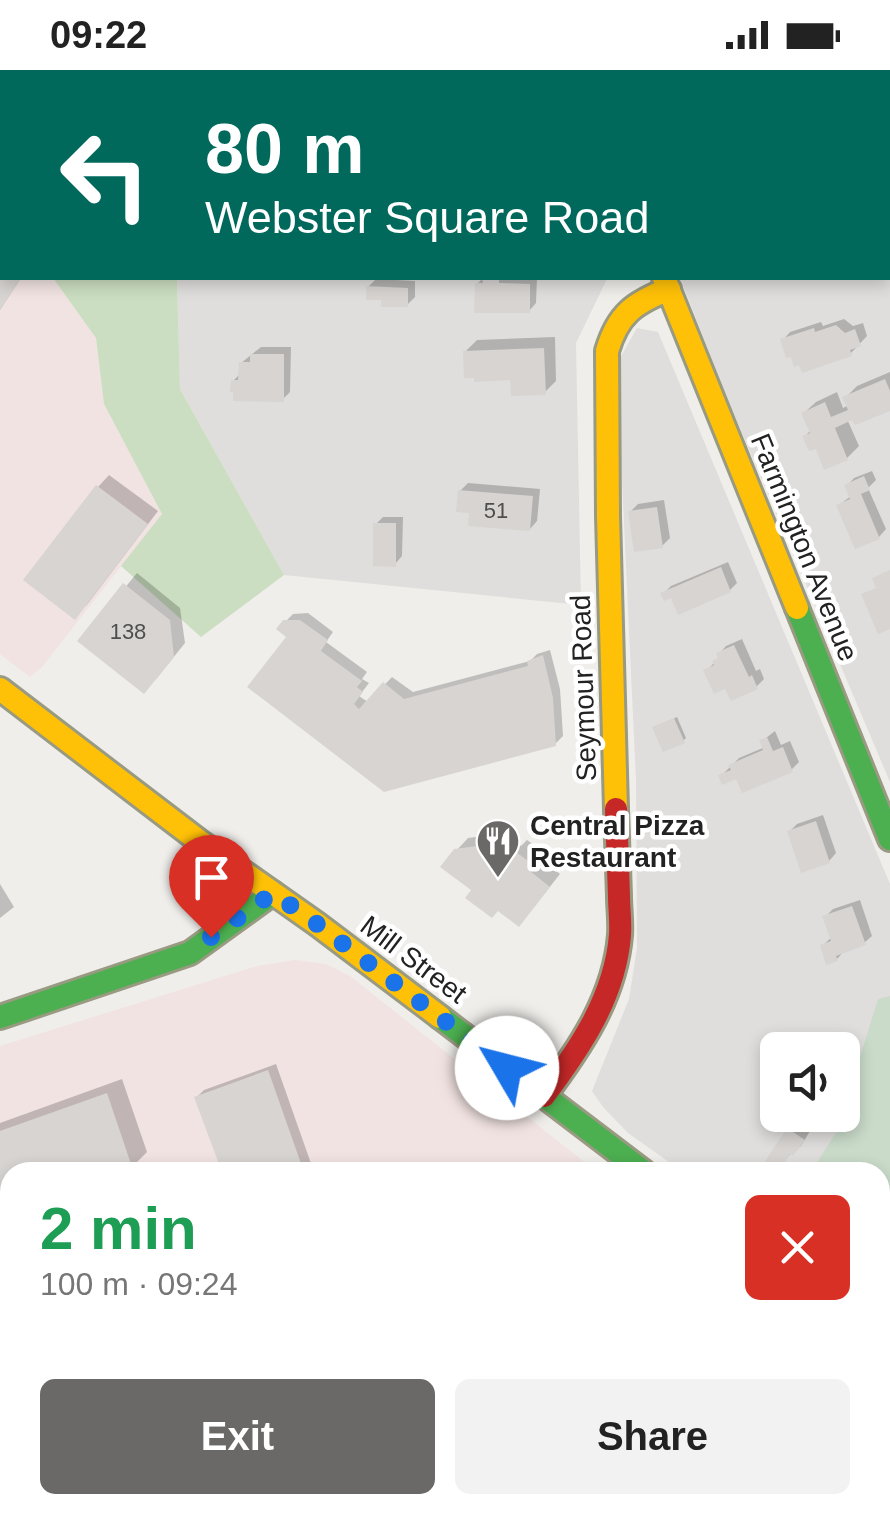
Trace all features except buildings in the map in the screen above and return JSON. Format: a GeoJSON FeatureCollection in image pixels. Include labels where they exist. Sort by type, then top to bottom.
{"type":"FeatureCollection","features":[{"type":"Feature","properties":{"kind":"street","name":"Farmington Avenue"},"geometry":{"type":"LineString","coordinates":[[667,283],[890,839]]}},
{"type":"Feature","properties":{"kind":"street","name":"Seymour Road"},"geometry":{"type":"LineString","coordinates":[[544,1096],[586,1038],[603,1006],[615,970],[620,934],[607,350],[612,330],[625,312],[667,283]]}},
{"type":"Feature","properties":{"kind":"street","name":"Mill Street"},"geometry":{"type":"LineString","coordinates":[[0,690],[631,1162]]}},
{"type":"Feature","properties":{"kind":"street"},"geometry":{"type":"LineString","coordinates":[[0,1017],[190,953],[273,893]]}},
{"type":"Feature","properties":{"kind":"shaded area"},"geometry":{"type":"Polygon","coordinates":[[[0,280],[54,280],[96,338],[104,404],[162,514],[42,667],[30,677],[0,654],[0,280]]]}},
{"type":"Feature","properties":{"kind":"shaded area"},"geometry":{"type":"Polygon","coordinates":[[[177,280],[607,280],[576,343],[581,605],[284,575],[180,389],[177,280]]]}},
{"type":"Feature","properties":{"kind":"shaded area"},"geometry":{"type":"Polygon","coordinates":[[[681,280],[890,280],[890,782],[681,280]]]}},
{"type":"Feature","properties":{"kind":"shaded area"},"geometry":{"type":"Polygon","coordinates":[[[637,328],[658,332],[890,884],[890,1162],[669,1162],[628,1133],[592,1091],[629,999],[637,948],[636,780],[620,358],[637,328]]]}},
{"type":"Feature","properties":{"kind":"shaded area"},"geometry":{"type":"Polygon","coordinates":[[[295,960],[326,964],[350,976],[584,1162],[0,1162],[0,1046],[257,966],[295,960]]]}},
{"type":"Feature","properties":{"kind":"green space"},"geometry":{"type":"Polygon","coordinates":[[[54,280],[177,280],[180,389],[284,575],[201,637],[121,566],[162,514],[104,404],[96,338],[54,280]]]}},
{"type":"Feature","properties":{"kind":"green space"},"geometry":{"type":"Polygon","coordinates":[[[890,996],[890,1162],[817,1162],[836,1132],[860,1132],[860,1057],[878,999],[890,996]]]}},
{"type":"Feature","properties":{"kind":"traffic: fast"},"geometry":{"type":"LineString","coordinates":[[797,608],[890,839]]}},
{"type":"Feature","properties":{"kind":"traffic: fast"},"geometry":{"type":"LineString","coordinates":[[0,1017],[190,953],[273,893]]}},
{"type":"Feature","properties":{"kind":"traffic: fast"},"geometry":{"type":"LineString","coordinates":[[440,1017],[631,1162]]}},
{"type":"Feature","properties":{"kind":"traffic: slow"},"geometry":{"type":"LineString","coordinates":[[665,280],[797,608]]}},
{"type":"Feature","properties":{"kind":"traffic: slow"},"geometry":{"type":"LineString","coordinates":[[616,809],[607,351],[616,328],[629,311],[669,289]]}},
{"type":"Feature","properties":{"kind":"traffic: slow"},"geometry":{"type":"LineString","coordinates":[[0,689],[440,1017]]}},
{"type":"Feature","properties":{"kind":"traffic: jam"},"geometry":{"type":"LineString","coordinates":[[544,1096],[594,1021],[617,958],[620,925],[616,809]]}},
{"type":"Feature","properties":{"kind":"place","name":"Central Pizza Restaurant"},"geometry":{"type":"Point","coordinates":[498,879]}},
{"type":"Feature","properties":{"kind":"route"},"geometry":{"type":"LineString","coordinates":[[211,937],[273,893],[507,1068]]}}]}
